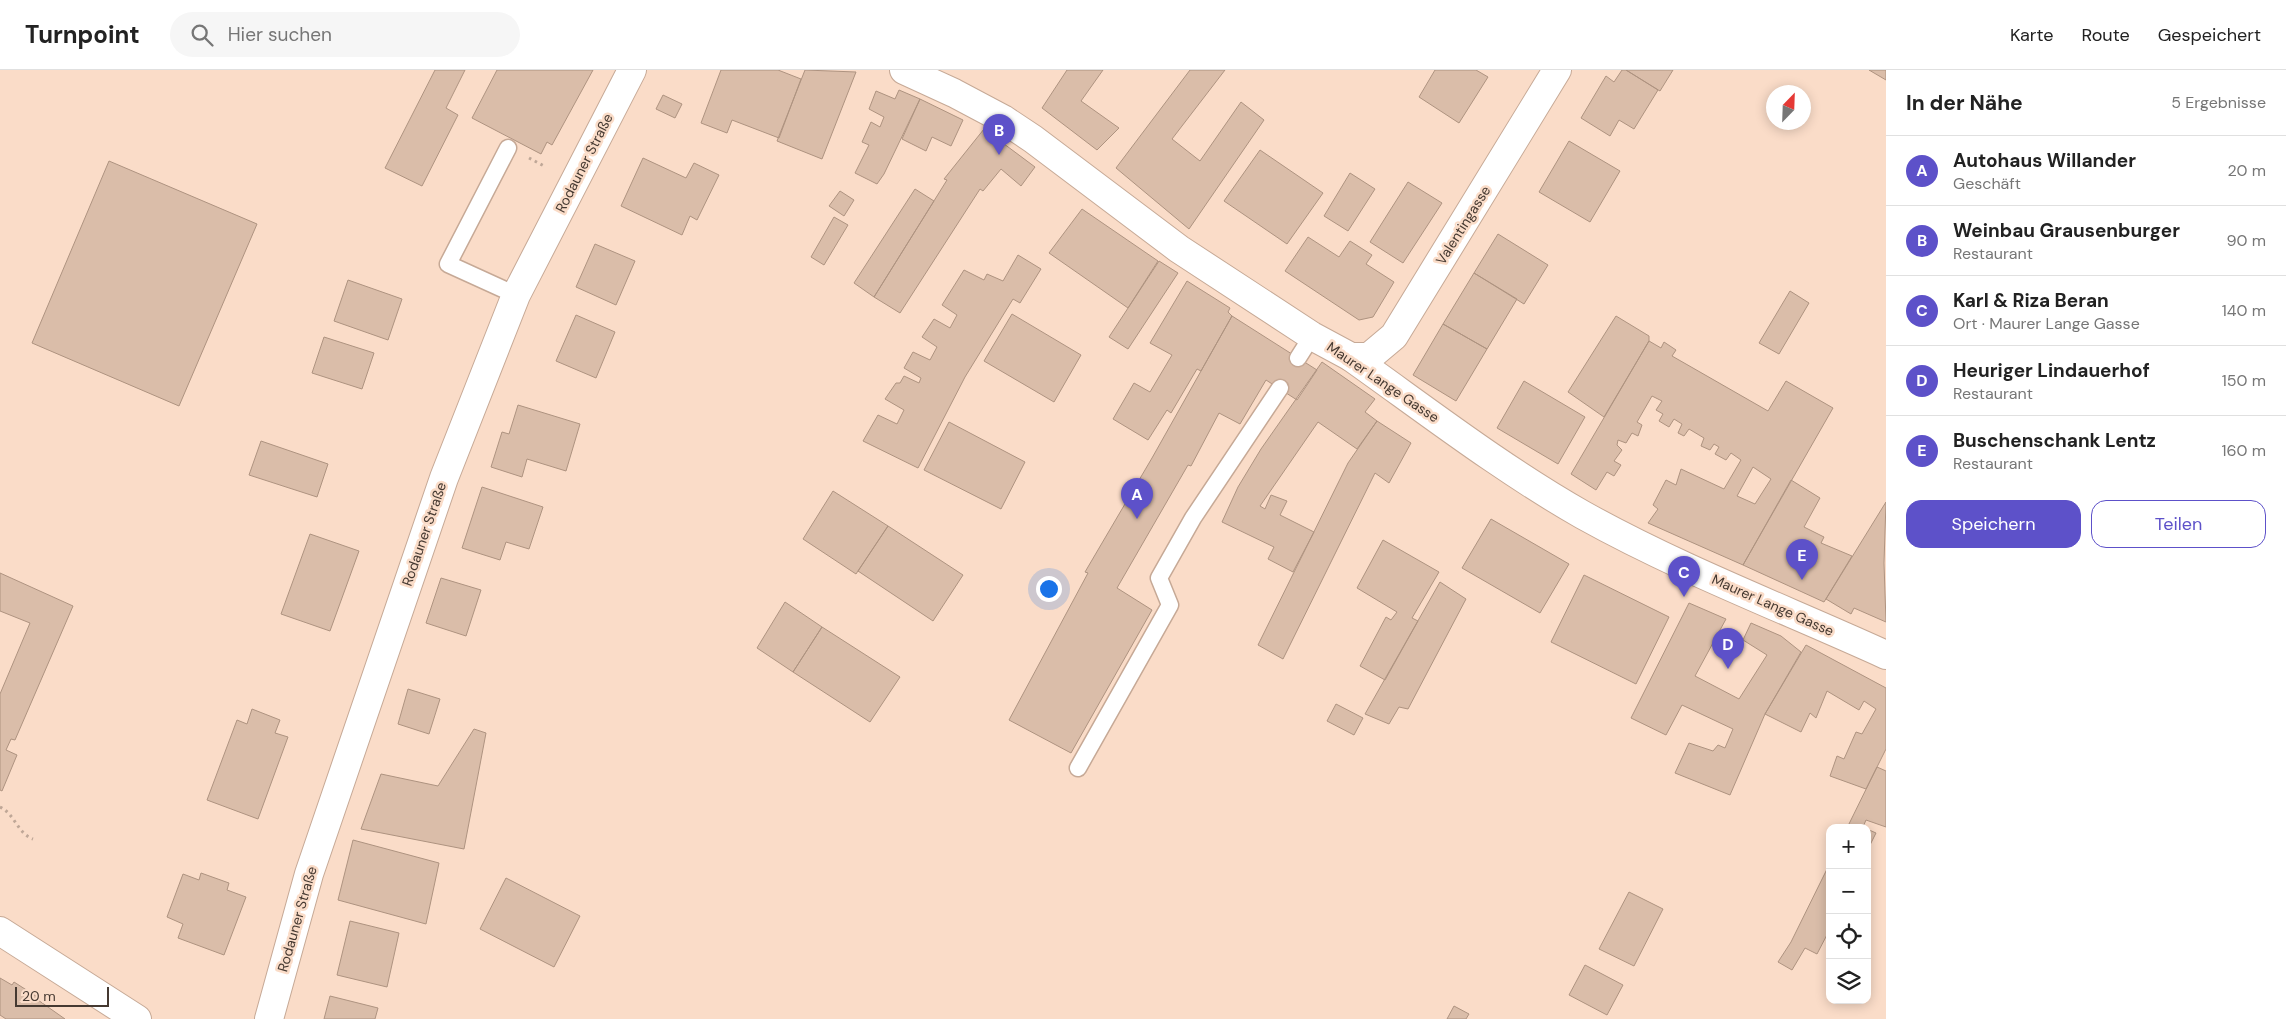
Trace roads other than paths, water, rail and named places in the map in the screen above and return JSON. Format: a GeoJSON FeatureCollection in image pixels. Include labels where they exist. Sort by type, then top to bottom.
{"type":"FeatureCollection","features":[{"type":"Feature","properties":{"kind":"main road","name":"Rodauner Straße"},"geometry":{"type":"LineString","coordinates":[[268,1019],[309,874],[444,478],[516,295],[632,70]]}},
{"type":"Feature","properties":{"kind":"main road","name":"Maurer Lange Gasse"},"geometry":{"type":"LineString","coordinates":[[904,70],[954,93],[1003,119],[1033,139],[1179,249],[1305,347],[1351,357],[1510,470],[1583,515],[1658,554],[1886,656]]}},
{"type":"Feature","properties":{"kind":"main road","name":"Valentingasse"},"geometry":{"type":"LineString","coordinates":[[1351,357],[1369,357],[1394,336],[1557,70]]}},
{"type":"Feature","properties":{"kind":"main road"},"geometry":{"type":"LineString","coordinates":[[0,931],[137,1019]]}},
{"type":"Feature","properties":{"kind":"lane"},"geometry":{"type":"LineString","coordinates":[[508,148],[448,264],[516,295]]}},
{"type":"Feature","properties":{"kind":"lane"},"geometry":{"type":"LineString","coordinates":[[1078,768],[1170,605],[1159,578],[1193,518],[1280,388]]}},
{"type":"Feature","properties":{"kind":"place","name":"Weinbau Grausenburger"},"geometry":{"type":"Point","coordinates":[999,155]}},
{"type":"Feature","properties":{"kind":"place","name":"Autohaus Willander"},"geometry":{"type":"Point","coordinates":[1137,519]}},
{"type":"Feature","properties":{"kind":"place","name":"Buschenschank Lentz"},"geometry":{"type":"Point","coordinates":[1802,580]}},
{"type":"Feature","properties":{"kind":"place","name":"Karl & Riza Beran"},"geometry":{"type":"Point","coordinates":[1684,597]}},
{"type":"Feature","properties":{"kind":"place","name":"Heuriger Lindauerhof"},"geometry":{"type":"Point","coordinates":[1728,669]}}]}
